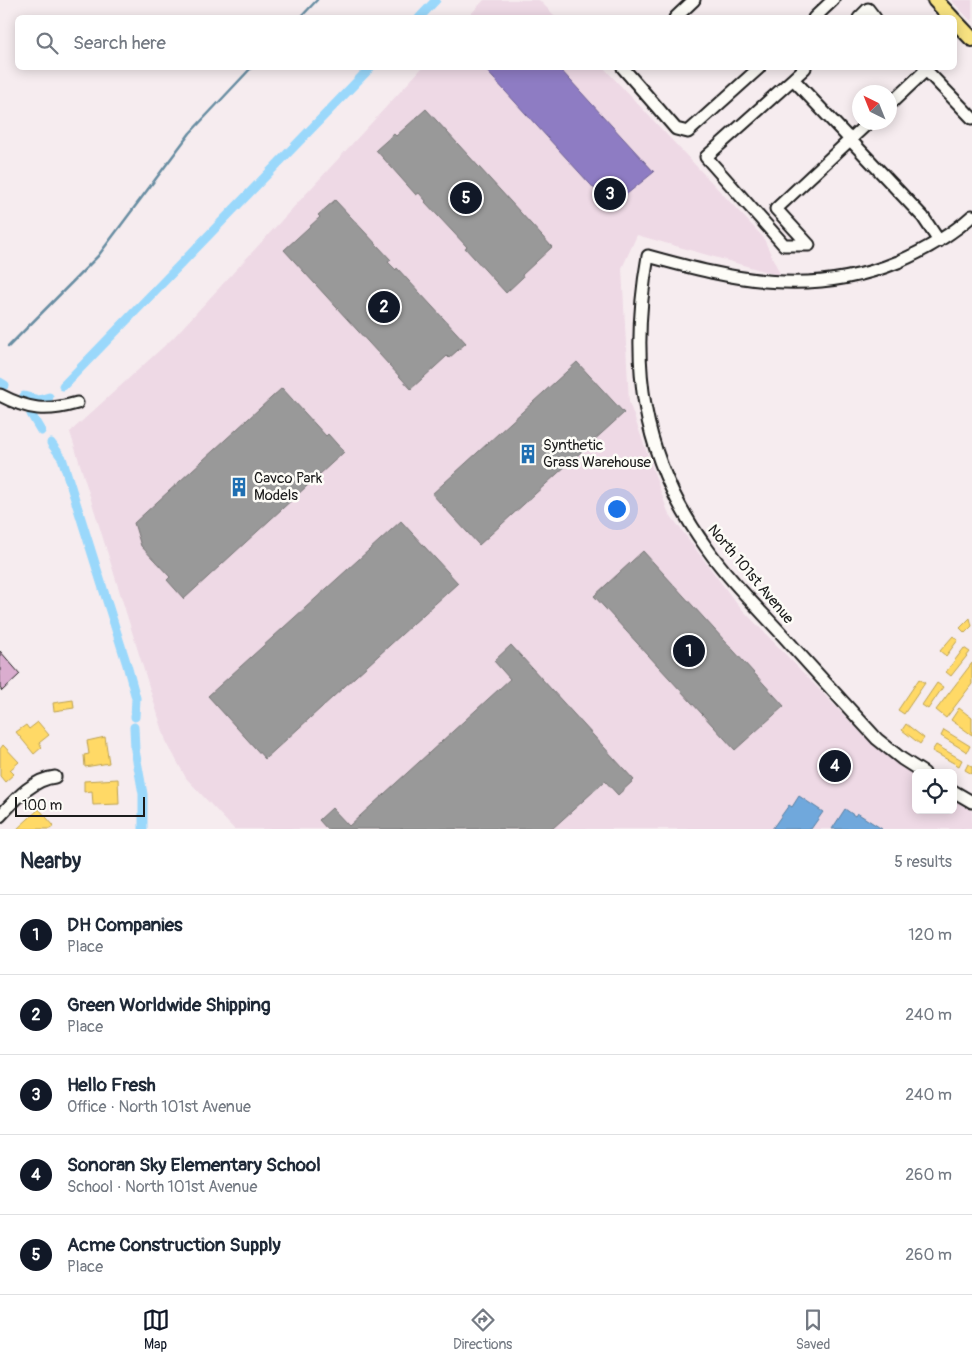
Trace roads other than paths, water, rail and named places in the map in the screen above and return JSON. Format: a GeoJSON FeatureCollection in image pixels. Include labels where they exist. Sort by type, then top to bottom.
{"type":"FeatureCollection","features":[{"type":"Feature","properties":{"kind":"main road"},"geometry":{"type":"LineString","coordinates":[[935,0],[949,15]]}},
{"type":"Feature","properties":{"kind":"main road"},"geometry":{"type":"LineString","coordinates":[[957,23],[972,39]]}},
{"type":"Feature","properties":{"kind":"street"},"geometry":{"type":"LineString","coordinates":[[679,15],[694,0]]}},
{"type":"Feature","properties":{"kind":"street"},"geometry":{"type":"LineString","coordinates":[[817,15],[833,0]]}},
{"type":"Feature","properties":{"kind":"street"},"geometry":{"type":"LineString","coordinates":[[862,15],[868,9],[873,15]]}},
{"type":"Feature","properties":{"kind":"street"},"geometry":{"type":"LineString","coordinates":[[625,70],[676,129],[688,132],[757,70]]}},
{"type":"Feature","properties":{"kind":"street"},"geometry":{"type":"LineString","coordinates":[[776,209],[809,245],[784,245],[706,157],[803,70]]}},
{"type":"Feature","properties":{"kind":"street"},"geometry":{"type":"LineString","coordinates":[[897,97],[924,70]]}},
{"type":"Feature","properties":{"kind":"street"},"geometry":{"type":"LineString","coordinates":[[926,70],[972,118]]}},
{"type":"Feature","properties":{"kind":"street"},"geometry":{"type":"LineString","coordinates":[[793,79],[923,217],[939,241],[972,216]]}},
{"type":"Feature","properties":{"kind":"street"},"geometry":{"type":"LineString","coordinates":[[763,221],[861,130]]}},
{"type":"Feature","properties":{"kind":"street","name":"North 101st Avenue"},"geometry":{"type":"LineString","coordinates":[[918,769],[895,754],[878,739],[738,587],[706,548],[673,492],[651,434],[641,380],[638,322],[648,256],[714,274],[756,281],[818,282],[874,271],[939,241]]}},
{"type":"Feature","properties":{"kind":"street"},"geometry":{"type":"LineString","coordinates":[[0,395],[13,402],[54,410],[77,403]]}},
{"type":"Feature","properties":{"kind":"street"},"geometry":{"type":"LineString","coordinates":[[0,816],[8,807],[44,778],[55,777]]}},
{"type":"Feature","properties":{"kind":"street"},"geometry":{"type":"LineString","coordinates":[[957,793],[972,802]]}},
{"type":"Feature","properties":{"kind":"street"},"geometry":{"type":"LineString","coordinates":[[0,798],[8,807]]}},
{"type":"Feature","properties":{"kind":"waterway"},"geometry":{"type":"LineString","coordinates":[[303,15],[317,0]]}},
{"type":"Feature","properties":{"kind":"waterway"},"geometry":{"type":"LineString","coordinates":[[422,15],[436,0]]}},
{"type":"Feature","properties":{"kind":"waterway"},"geometry":{"type":"LineString","coordinates":[[8,347],[98,256],[190,133],[249,70]]}},
{"type":"Feature","properties":{"kind":"waterway"},"geometry":{"type":"LineString","coordinates":[[63,386],[368,70]]}},
{"type":"Feature","properties":{"kind":"waterway"},"geometry":{"type":"LineString","coordinates":[[0,382],[5,385]]}},
{"type":"Feature","properties":{"kind":"waterway"},"geometry":{"type":"LineString","coordinates":[[24,396],[39,400],[49,397]]}},
{"type":"Feature","properties":{"kind":"waterway"},"geometry":{"type":"LineString","coordinates":[[31,414],[41,431]]}},
{"type":"Feature","properties":{"kind":"waterway"},"geometry":{"type":"LineString","coordinates":[[51,443],[62,458],[127,665],[136,698],[135,717]]}},
{"type":"Feature","properties":{"kind":"waterway"},"geometry":{"type":"LineString","coordinates":[[134,727],[135,750],[143,794],[143,829]]}},
{"type":"Feature","properties":{"kind":"place","name":"Hello Fresh"},"geometry":{"type":"Point","coordinates":[610,194]}},
{"type":"Feature","properties":{"kind":"place","name":"Acme Construction Supply"},"geometry":{"type":"Point","coordinates":[466,198]}},
{"type":"Feature","properties":{"kind":"place","name":"Green Worldwide Shipping"},"geometry":{"type":"Point","coordinates":[384,307]}},
{"type":"Feature","properties":{"kind":"place","name":"Synthetic Grass Warehouse"},"geometry":{"type":"Point","coordinates":[528,454]}},
{"type":"Feature","properties":{"kind":"place","name":"Cavco Park Models"},"geometry":{"type":"Point","coordinates":[239,487]}},
{"type":"Feature","properties":{"kind":"place","name":"DH Companies"},"geometry":{"type":"Point","coordinates":[689,651]}},
{"type":"Feature","properties":{"kind":"place","name":"Sonoran Sky Elementary School"},"geometry":{"type":"Point","coordinates":[835,766]}}]}
